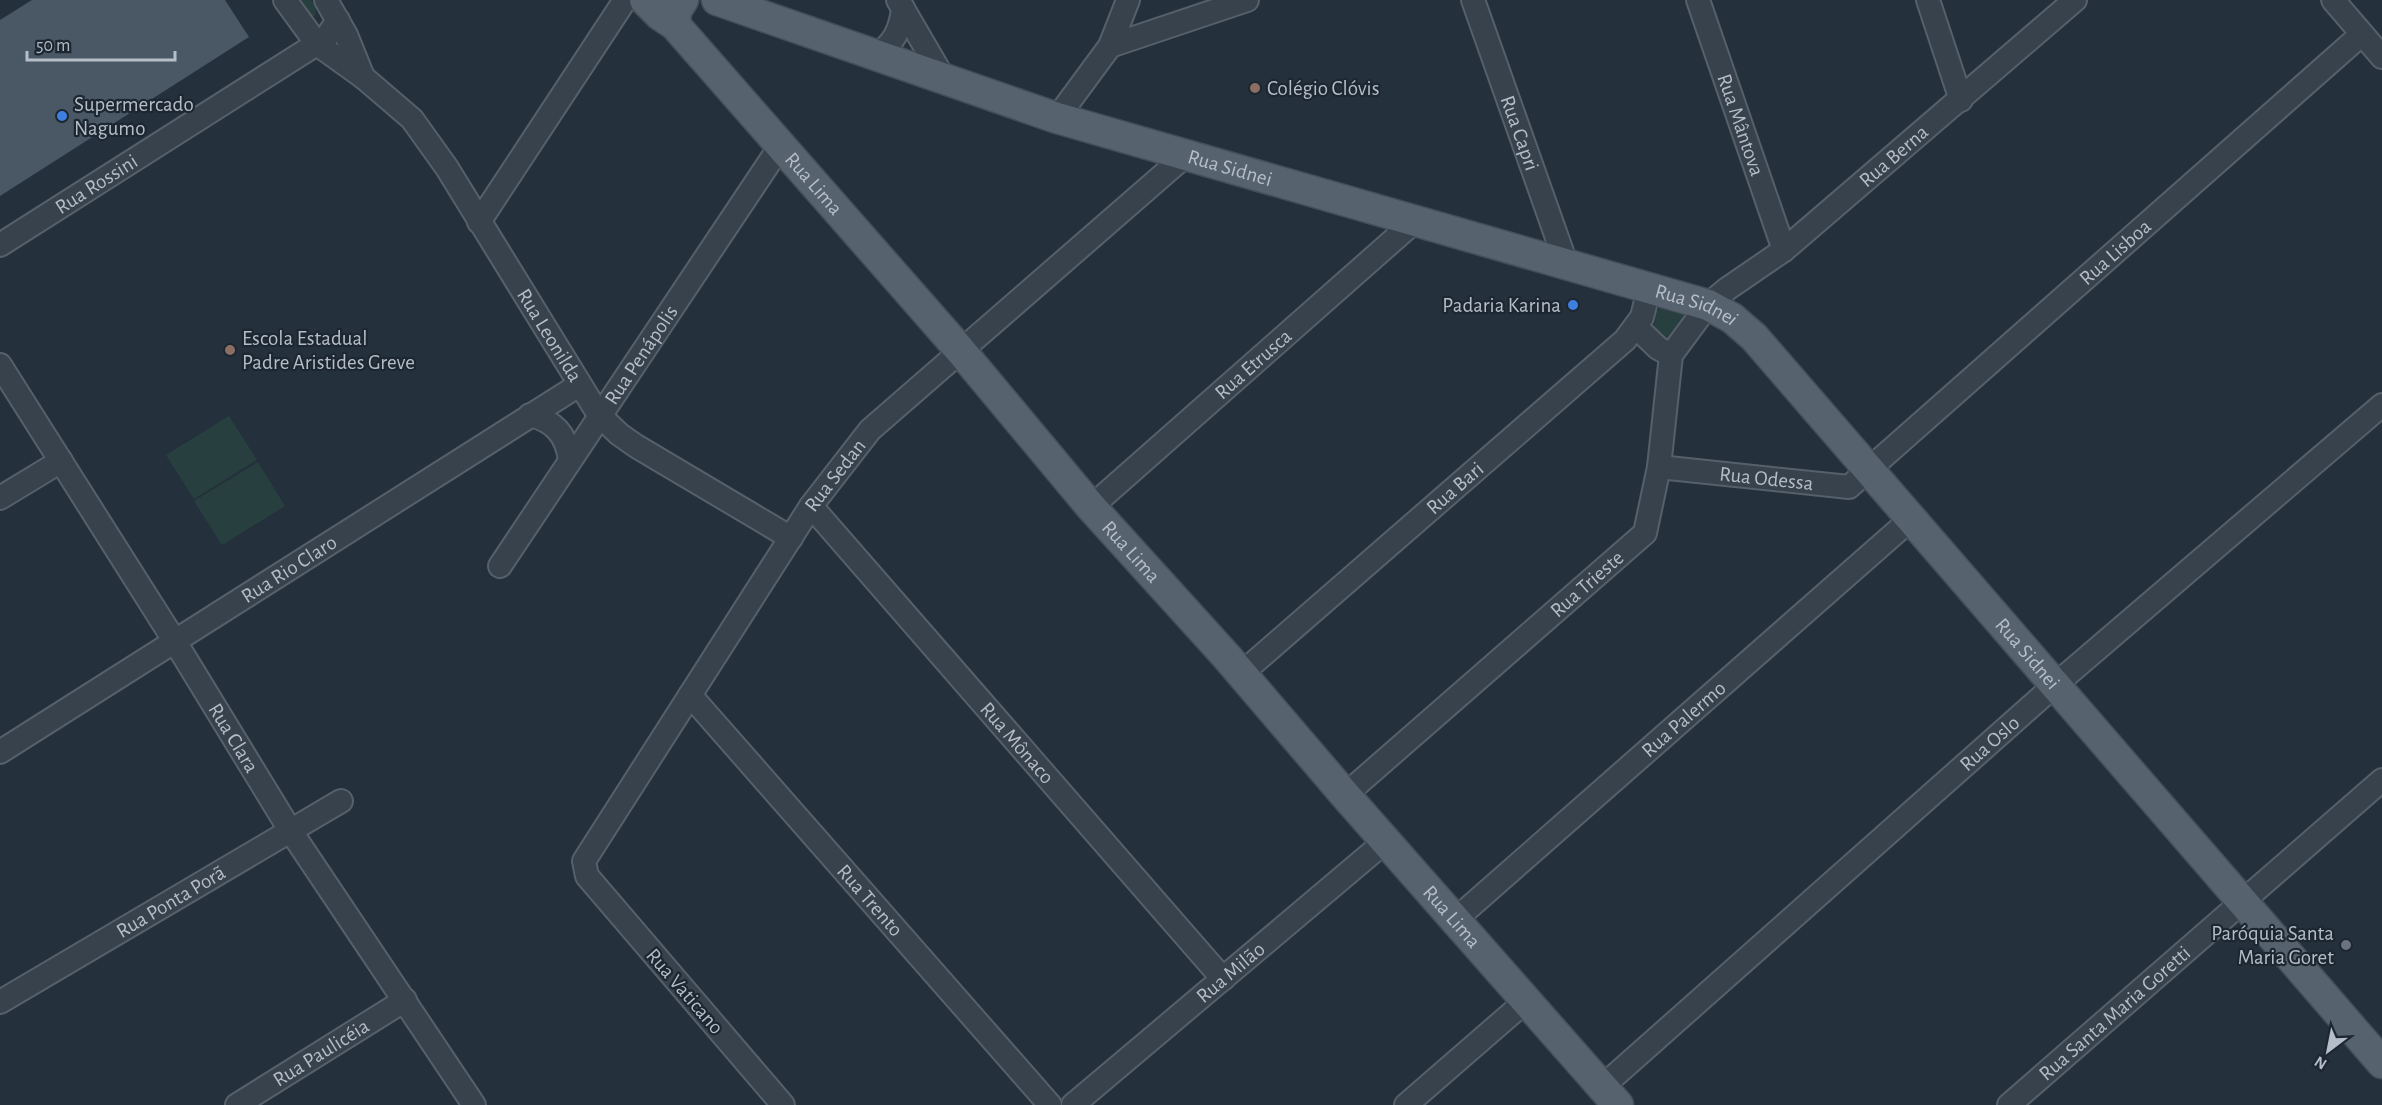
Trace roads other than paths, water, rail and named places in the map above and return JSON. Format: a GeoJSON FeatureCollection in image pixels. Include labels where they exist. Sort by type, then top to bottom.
{"type":"FeatureCollection","features":[{"type":"Feature","properties":{"kind":"main road","name":"Rua Sidnei"},"geometry":{"type":"LineString","coordinates":[[717,0],[1057,118],[1708,305],[1732,318],[1754,337],[2382,1063]]}},
{"type":"Feature","properties":{"kind":"main road","name":"Rua Lima"},"geometry":{"type":"LineString","coordinates":[[632,1],[660,15],[679,13],[781,146],[960,350],[1091,507],[1242,673],[1345,795],[1610,1096]]}},
{"type":"Feature","properties":{"kind":"street","name":"Rua Leonilda"},"geometry":{"type":"LineString","coordinates":[[285,0],[317,44],[363,77],[412,119],[447,168],[599,415],[636,446],[791,538]]}},
{"type":"Feature","properties":{"kind":"street","name":"Rua Leonilda"},"geometry":{"type":"LineString","coordinates":[[326,0],[338,20],[363,77]]}},
{"type":"Feature","properties":{"kind":"street"},"geometry":{"type":"LineString","coordinates":[[1057,118],[1110,46],[1128,0]]}},
{"type":"Feature","properties":{"kind":"street"},"geometry":{"type":"LineString","coordinates":[[1110,46],[1247,0]]}},
{"type":"Feature","properties":{"kind":"street","name":"Rua Capri"},"geometry":{"type":"LineString","coordinates":[[1473,0],[1567,266]]}},
{"type":"Feature","properties":{"kind":"street","name":"Rua Mântova"},"geometry":{"type":"LineString","coordinates":[[1698,0],[1784,250]]}},
{"type":"Feature","properties":{"kind":"street"},"geometry":{"type":"LineString","coordinates":[[1928,0],[1961,100]]}},
{"type":"Feature","properties":{"kind":"street","name":"Rua Berna"},"geometry":{"type":"LineString","coordinates":[[1708,305],[1727,289],[1784,250],[2075,0]]}},
{"type":"Feature","properties":{"kind":"street"},"geometry":{"type":"LineString","coordinates":[[2333,0],[2382,57]]}},
{"type":"Feature","properties":{"kind":"street"},"geometry":{"type":"LineString","coordinates":[[479,222],[632,1]]}},
{"type":"Feature","properties":{"kind":"street"},"geometry":{"type":"LineString","coordinates":[[876,55],[886,48],[900,29],[900,4]]}},
{"type":"Feature","properties":{"kind":"street"},"geometry":{"type":"LineString","coordinates":[[900,4],[944,79]]}},
{"type":"Feature","properties":{"kind":"street","name":"Rua Rossini"},"geometry":{"type":"LineString","coordinates":[[0,246],[326,38],[338,20]]}},
{"type":"Feature","properties":{"kind":"street","name":"Rua Lisboa"},"geometry":{"type":"LineString","coordinates":[[1869,470],[2362,34]]}},
{"type":"Feature","properties":{"kind":"street","name":"Rua Penápolis"},"geometry":{"type":"LineString","coordinates":[[500,566],[781,146]]}},
{"type":"Feature","properties":{"kind":"street","name":"Rua Sedan"},"geometry":{"type":"LineString","coordinates":[[587,876],[585,861],[588,855],[811,506],[870,430],[1186,155]]}},
{"type":"Feature","properties":{"kind":"street","name":"Rua Etrusca"},"geometry":{"type":"LineString","coordinates":[[1091,507],[1414,221]]}},
{"type":"Feature","properties":{"kind":"street","name":"Rua Bari"},"geometry":{"type":"LineString","coordinates":[[1242,673],[1625,340],[1636,327],[1645,309],[1649,289]]}},
{"type":"Feature","properties":{"kind":"street"},"geometry":{"type":"LineString","coordinates":[[1636,327],[1658,348],[1671,355],[1708,305]]}},
{"type":"Feature","properties":{"kind":"street","name":"Rua Trieste"},"geometry":{"type":"LineString","coordinates":[[1345,795],[1645,533],[1659,467],[1671,355]]}},
{"type":"Feature","properties":{"kind":"street","name":"Rua Clara"},"geometry":{"type":"LineString","coordinates":[[0,365],[174,640],[290,830],[474,1105]]}},
{"type":"Feature","properties":{"kind":"street","name":"Rua Rio Claro"},"geometry":{"type":"LineString","coordinates":[[0,752],[579,385]]}},
{"type":"Feature","properties":{"kind":"street","name":"Rua Oslo"},"geometry":{"type":"LineString","coordinates":[[1610,1096],[2055,685],[2382,405]]}},
{"type":"Feature","properties":{"kind":"street"},"geometry":{"type":"LineString","coordinates":[[530,415],[543,418],[563,434],[570,459]]}},
{"type":"Feature","properties":{"kind":"street"},"geometry":{"type":"LineString","coordinates":[[0,498],[61,461]]}},
{"type":"Feature","properties":{"kind":"street","name":"Rua Odessa"},"geometry":{"type":"LineString","coordinates":[[1659,467],[1849,487],[1869,470]]}},
{"type":"Feature","properties":{"kind":"street","name":"Rua Mônaco"},"geometry":{"type":"LineString","coordinates":[[811,506],[1223,979]]}},
{"type":"Feature","properties":{"kind":"street","name":"Rua Palermo"},"geometry":{"type":"LineString","coordinates":[[1456,919],[1911,519]]}},
{"type":"Feature","properties":{"kind":"street","name":"Rua Trento"},"geometry":{"type":"LineString","coordinates":[[690,695],[1050,1105]]}},
{"type":"Feature","properties":{"kind":"street","name":"Rua Santa Maria Goretti"},"geometry":{"type":"LineString","coordinates":[[2009,1105],[2382,780]]}},
{"type":"Feature","properties":{"kind":"street","name":"Rua Ponta Porã"},"geometry":{"type":"LineString","coordinates":[[0,1002],[341,801]]}},
{"type":"Feature","properties":{"kind":"street","name":"Rua Milão"},"geometry":{"type":"LineString","coordinates":[[1073,1105],[1387,840]]}},
{"type":"Feature","properties":{"kind":"street","name":"Rua Vaticano"},"geometry":{"type":"LineString","coordinates":[[587,876],[783,1105]]}},
{"type":"Feature","properties":{"kind":"street","name":"Rua Paulicéia"},"geometry":{"type":"LineString","coordinates":[[237,1105],[405,1000]]}},
{"type":"Feature","properties":{"kind":"street"},"geometry":{"type":"LineString","coordinates":[[1406,1105],[1527,1000]]}},
{"type":"Feature","properties":{"kind":"place","name":"Colégio Clóvis"},"geometry":{"type":"Point","coordinates":[1255,88]}},
{"type":"Feature","properties":{"kind":"place","name":"Supermercado Nagumo"},"geometry":{"type":"Point","coordinates":[62,116]}},
{"type":"Feature","properties":{"kind":"place","name":"Padaria Karina"},"geometry":{"type":"Point","coordinates":[1573,305]}},
{"type":"Feature","properties":{"kind":"place","name":"Escola Estadual Padre Aristides Greve"},"geometry":{"type":"Point","coordinates":[230,350]}},
{"type":"Feature","properties":{"kind":"place","name":"Paróquia Santa Maria Goret"},"geometry":{"type":"Point","coordinates":[2346,945]}}]}
